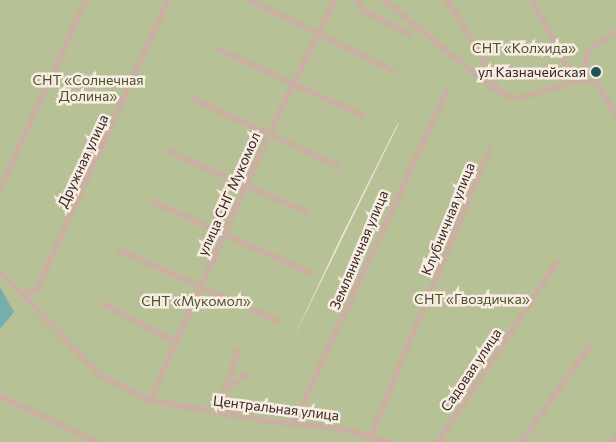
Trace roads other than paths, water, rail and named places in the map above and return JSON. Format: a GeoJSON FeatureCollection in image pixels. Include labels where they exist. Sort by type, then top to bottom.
{"type":"FeatureCollection","features":[{"type":"Feature","properties":{"kind":"street"},"geometry":{"type":"LineString","coordinates":[[0,190],[86,0]]}},
{"type":"Feature","properties":{"kind":"street","name":"Дружная улица"},"geometry":{"type":"LineString","coordinates":[[22,294],[36,291],[168,0]]}},
{"type":"Feature","properties":{"kind":"street"},"geometry":{"type":"LineString","coordinates":[[249,0],[394,71]]}},
{"type":"Feature","properties":{"kind":"street","name":"улица СНГ Мукомол"},"geometry":{"type":"LineString","coordinates":[[150,400],[177,344],[268,136],[334,0]]}},
{"type":"Feature","properties":{"kind":"street"},"geometry":{"type":"LineString","coordinates":[[356,0],[363,10],[410,34]]}},
{"type":"Feature","properties":{"kind":"street"},"geometry":{"type":"LineString","coordinates":[[384,0],[494,89],[518,99],[575,81],[597,82],[616,116]]}},
{"type":"Feature","properties":{"kind":"street"},"geometry":{"type":"LineString","coordinates":[[447,0],[495,79],[494,89]]}},
{"type":"Feature","properties":{"kind":"street"},"geometry":{"type":"LineString","coordinates":[[532,0],[575,81]]}},
{"type":"Feature","properties":{"kind":"street"},"geometry":{"type":"LineString","coordinates":[[584,80],[587,52],[616,32]]}},
{"type":"Feature","properties":{"kind":"street"},"geometry":{"type":"LineString","coordinates":[[218,49],[363,116]]}},
{"type":"Feature","properties":{"kind":"street","name":"Земляничная улица"},"geometry":{"type":"LineString","coordinates":[[295,421],[447,90]]}},
{"type":"Feature","properties":{"kind":"street"},"geometry":{"type":"LineString","coordinates":[[194,99],[268,136],[338,166]]}},
{"type":"Feature","properties":{"kind":"street","name":"Клубничная улица"},"geometry":{"type":"LineString","coordinates":[[371,435],[489,150]]}},
{"type":"Feature","properties":{"kind":"street"},"geometry":{"type":"LineString","coordinates":[[167,151],[306,212]]}},
{"type":"Feature","properties":{"kind":"street"},"geometry":{"type":"LineString","coordinates":[[152,201],[224,236],[310,273]]}},
{"type":"Feature","properties":{"kind":"street"},"geometry":{"type":"LineString","coordinates":[[119,250],[277,321]]}},
{"type":"Feature","properties":{"kind":"street","name":"Садовая улица"},"geometry":{"type":"LineString","coordinates":[[438,442],[557,262]]}},
{"type":"Feature","properties":{"kind":"street","name":"Центральная улица"},"geometry":{"type":"LineString","coordinates":[[0,272],[101,376],[150,400],[226,415],[295,421],[371,435],[388,442]]}},
{"type":"Feature","properties":{"kind":"street"},"geometry":{"type":"LineString","coordinates":[[104,304],[177,344]]}},
{"type":"Feature","properties":{"kind":"street"},"geometry":{"type":"LineString","coordinates":[[521,442],[589,347]]}},
{"type":"Feature","properties":{"kind":"street"},"geometry":{"type":"LineString","coordinates":[[226,415],[224,390],[238,350]]}},
{"type":"Feature","properties":{"kind":"street"},"geometry":{"type":"LineString","coordinates":[[224,390],[247,375]]}},
{"type":"Feature","properties":{"kind":"street"},"geometry":{"type":"LineString","coordinates":[[0,396],[96,442]]}},
{"type":"Feature","properties":{"kind":"street"},"geometry":{"type":"LineString","coordinates":[[612,442],[616,437]]}},
{"type":"Feature","properties":{"kind":"water"},"geometry":{"type":"Polygon","coordinates":[[[0,287],[14,312],[0,329],[0,287]]]}},
{"type":"Feature","properties":{"kind":"place","name":"ул Казначейская"},"geometry":{"type":"Point","coordinates":[596,72]}},
{"type":"Feature","properties":{"kind":"park label","name":"СНТ «Колхида»"},"geometry":{"type":"Point","coordinates":[524,48]}},
{"type":"Feature","properties":{"kind":"park label","name":"СНТ «Солнечная Долина»"},"geometry":{"type":"Point","coordinates":[88,88]}},
{"type":"Feature","properties":{"kind":"park label","name":"СНТ «Гвоздичка»"},"geometry":{"type":"Point","coordinates":[472,299]}},
{"type":"Feature","properties":{"kind":"park label","name":"СНТ «Мукомол»"},"geometry":{"type":"Point","coordinates":[196,301]}}]}
